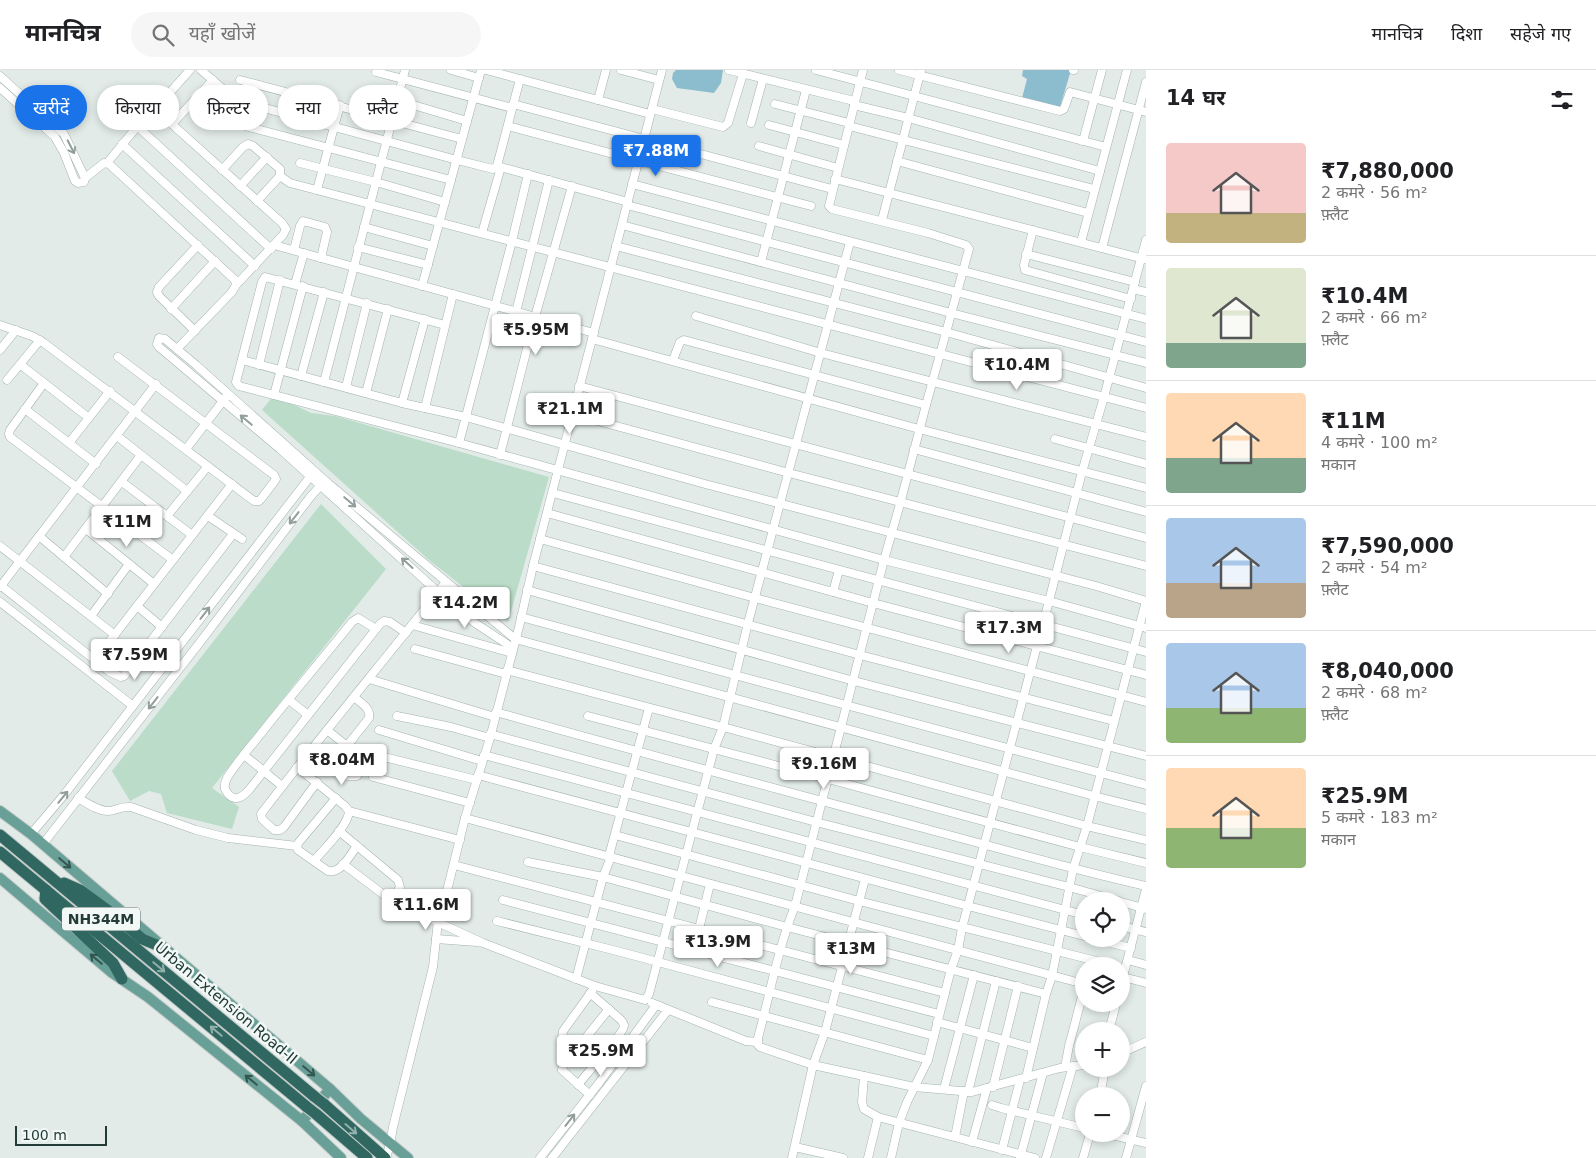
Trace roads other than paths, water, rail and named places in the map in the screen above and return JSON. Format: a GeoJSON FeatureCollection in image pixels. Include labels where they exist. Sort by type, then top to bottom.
{"type":"FeatureCollection","features":[{"type":"Feature","properties":{"kind":"highway","name":"Urban Extension Road-II"},"geometry":{"type":"LineString","coordinates":[[0,835],[320,1101],[383,1156]]}},
{"type":"Feature","properties":{"kind":"highway","name":"Urban Extension Road-II"},"geometry":{"type":"LineString","coordinates":[[0,852],[367,1158]]}},
{"type":"Feature","properties":{"kind":"highway"},"geometry":{"type":"LineString","coordinates":[[53,878],[80,890],[118,918],[142,939],[164,948]]}},
{"type":"Feature","properties":{"kind":"highway"},"geometry":{"type":"LineString","coordinates":[[46,890],[45,899],[113,963],[122,979]]}},
{"type":"Feature","properties":{"kind":"main road"},"geometry":{"type":"LineString","coordinates":[[0,811],[43,844],[408,1158]]}},
{"type":"Feature","properties":{"kind":"main road"},"geometry":{"type":"LineString","coordinates":[[0,878],[111,972],[148,996],[302,1121],[341,1158]]}},
{"type":"Feature","properties":{"kind":"main road"},"geometry":{"type":"LineString","coordinates":[[302,1121],[330,1089]]}},
{"type":"Feature","properties":{"kind":"street"},"geometry":{"type":"LineString","coordinates":[[177,85],[190,70]]}},
{"type":"Feature","properties":{"kind":"street"},"geometry":{"type":"LineString","coordinates":[[201,70],[236,100],[278,112]]}},
{"type":"Feature","properties":{"kind":"street"},"geometry":{"type":"LineString","coordinates":[[401,85],[405,70]]}},
{"type":"Feature","properties":{"kind":"street"},"geometry":{"type":"LineString","coordinates":[[422,286],[480,74],[451,70]]}},
{"type":"Feature","properties":{"kind":"street"},"geometry":{"type":"LineString","coordinates":[[486,70],[505,72],[520,79],[598,100],[724,127],[728,123],[743,74]]}},
{"type":"Feature","properties":{"kind":"street"},"geometry":{"type":"LineString","coordinates":[[598,100],[606,70]]}},
{"type":"Feature","properties":{"kind":"street"},"geometry":{"type":"LineString","coordinates":[[620,70],[659,80]]}},
{"type":"Feature","properties":{"kind":"street"},"geometry":{"type":"LineString","coordinates":[[383,1156],[390,1144],[433,967],[438,921],[465,818],[496,715],[557,471],[662,70]]}},
{"type":"Feature","properties":{"kind":"street"},"geometry":{"type":"LineString","coordinates":[[729,70],[1100,171]]}},
{"type":"Feature","properties":{"kind":"street"},"geometry":{"type":"LineString","coordinates":[[816,70],[1106,148]]}},
{"type":"Feature","properties":{"kind":"street"},"geometry":{"type":"LineString","coordinates":[[863,70],[828,204],[830,207],[966,244],[968,249],[901,502],[891,533],[854,681],[840,726],[795,906],[787,927],[757,1042],[760,1047],[813,1065],[914,1087],[944,1090],[976,1092],[1075,1066]]}},
{"type":"Feature","properties":{"kind":"street"},"geometry":{"type":"LineString","coordinates":[[899,70],[920,73],[1060,112],[1064,109],[1070,92],[1142,111]]}},
{"type":"Feature","properties":{"kind":"street"},"geometry":{"type":"LineString","coordinates":[[1083,141],[1102,70]]}},
{"type":"Feature","properties":{"kind":"street"},"geometry":{"type":"LineString","coordinates":[[1081,242],[1127,70]]}},
{"type":"Feature","properties":{"kind":"street"},"geometry":{"type":"LineString","coordinates":[[376,72],[473,98],[513,106],[644,139],[832,190]]}},
{"type":"Feature","properties":{"kind":"street"},"geometry":{"type":"LineString","coordinates":[[882,220],[920,73]]}},
{"type":"Feature","properties":{"kind":"street"},"geometry":{"type":"LineString","coordinates":[[0,76],[64,134],[85,178]]}},
{"type":"Feature","properties":{"kind":"street"},"geometry":{"type":"LineString","coordinates":[[482,233],[520,79]]}},
{"type":"Feature","properties":{"kind":"street"},"geometry":{"type":"LineString","coordinates":[[751,123],[763,79]]}},
{"type":"Feature","properties":{"kind":"street"},"geometry":{"type":"LineString","coordinates":[[208,85],[213,80]]}},
{"type":"Feature","properties":{"kind":"street"},"geometry":{"type":"LineString","coordinates":[[240,80],[349,108]]}},
{"type":"Feature","properties":{"kind":"street"},"geometry":{"type":"LineString","coordinates":[[1102,248],[1142,111],[1146,82]]}},
{"type":"Feature","properties":{"kind":"street"},"geometry":{"type":"LineString","coordinates":[[0,88],[55,137],[76,182],[84,182],[85,178],[102,164],[106,163],[134,130]]}},
{"type":"Feature","properties":{"kind":"street"},"geometry":{"type":"LineString","coordinates":[[761,262],[806,90]]}},
{"type":"Feature","properties":{"kind":"street"},"geometry":{"type":"LineString","coordinates":[[775,104],[903,140],[1094,189]]}},
{"type":"Feature","properties":{"kind":"street"},"geometry":{"type":"LineString","coordinates":[[179,116],[189,106]]}},
{"type":"Feature","properties":{"kind":"street"},"geometry":{"type":"LineString","coordinates":[[416,106],[467,121]]}},
{"type":"Feature","properties":{"kind":"street"},"geometry":{"type":"LineString","coordinates":[[769,125],[844,145]]}},
{"type":"Feature","properties":{"kind":"street"},"geometry":{"type":"LineString","coordinates":[[508,126],[811,206]]}},
{"type":"Feature","properties":{"kind":"street"},"geometry":{"type":"LineString","coordinates":[[416,127],[462,139]]}},
{"type":"Feature","properties":{"kind":"street"},"geometry":{"type":"LineString","coordinates":[[339,128],[490,168],[499,166],[627,203],[1146,342]]}},
{"type":"Feature","properties":{"kind":"street"},"geometry":{"type":"LineString","coordinates":[[141,130],[273,247],[294,250],[535,317],[673,360],[919,429],[1146,488]]}},
{"type":"Feature","properties":{"kind":"street"},"geometry":{"type":"LineString","coordinates":[[177,350],[284,235],[286,229],[282,223],[179,130]]}},
{"type":"Feature","properties":{"kind":"street"},"geometry":{"type":"LineString","coordinates":[[260,130],[451,180]]}},
{"type":"Feature","properties":{"kind":"street"},"geometry":{"type":"LineString","coordinates":[[317,190],[333,130]]}},
{"type":"Feature","properties":{"kind":"street"},"geometry":{"type":"LineString","coordinates":[[324,382],[389,130]]}},
{"type":"Feature","properties":{"kind":"street"},"geometry":{"type":"LineString","coordinates":[[122,144],[255,266]]}},
{"type":"Feature","properties":{"kind":"street"},"geometry":{"type":"LineString","coordinates":[[222,170],[248,144],[253,146],[280,169],[280,176],[257,201]]}},
{"type":"Feature","properties":{"kind":"street"},"geometry":{"type":"LineString","coordinates":[[759,146],[838,168]]}},
{"type":"Feature","properties":{"kind":"street"},"geometry":{"type":"LineString","coordinates":[[240,186],[266,157]]}},
{"type":"Feature","properties":{"kind":"street"},"geometry":{"type":"LineString","coordinates":[[897,161],[1088,213]]}},
{"type":"Feature","properties":{"kind":"street"},"geometry":{"type":"LineString","coordinates":[[106,163],[234,278],[236,285]]}},
{"type":"Feature","properties":{"kind":"street"},"geometry":{"type":"LineString","coordinates":[[300,163],[445,202]]}},
{"type":"Feature","properties":{"kind":"street"},"geometry":{"type":"LineString","coordinates":[[459,443],[528,174]]}},
{"type":"Feature","properties":{"kind":"street"},"geometry":{"type":"LineString","coordinates":[[280,176],[290,183],[1146,408]]}},
{"type":"Feature","properties":{"kind":"street"},"geometry":{"type":"LineString","coordinates":[[835,179],[1144,258]]}},
{"type":"Feature","properties":{"kind":"street"},"geometry":{"type":"LineString","coordinates":[[516,312],[549,180]]}},
{"type":"Feature","properties":{"kind":"street"},"geometry":{"type":"LineString","coordinates":[[632,184],[1146,319]]}},
{"type":"Feature","properties":{"kind":"street"},"geometry":{"type":"LineString","coordinates":[[500,455],[552,252],[572,186]]}},
{"type":"Feature","properties":{"kind":"street"},"geometry":{"type":"LineString","coordinates":[[294,250],[303,221],[322,226],[325,227],[327,232],[321,258]]}},
{"type":"Feature","properties":{"kind":"street"},"geometry":{"type":"LineString","coordinates":[[622,226],[840,282],[951,314],[1146,363]]}},
{"type":"Feature","properties":{"kind":"street"},"geometry":{"type":"LineString","coordinates":[[364,227],[433,246]]}},
{"type":"Feature","properties":{"kind":"street"},"geometry":{"type":"LineString","coordinates":[[1032,230],[1024,268],[1028,272],[1131,299]]}},
{"type":"Feature","properties":{"kind":"street"},"geometry":{"type":"LineString","coordinates":[[891,1158],[899,1123],[928,1060],[1031,672],[1036,645],[1049,602],[1088,448],[1104,397],[1126,313],[1144,258],[1146,240]]}},
{"type":"Feature","properties":{"kind":"street"},"geometry":{"type":"LineString","coordinates":[[646,1000],[714,749],[723,727],[748,623],[850,242]]}},
{"type":"Feature","properties":{"kind":"street"},"geometry":{"type":"LineString","coordinates":[[195,331],[159,296],[158,289],[198,245]]}},
{"type":"Feature","properties":{"kind":"street"},"geometry":{"type":"LineString","coordinates":[[616,246],[946,332],[1146,388]]}},
{"type":"Feature","properties":{"kind":"street"},"geometry":{"type":"LineString","coordinates":[[358,247],[428,265]]}},
{"type":"Feature","properties":{"kind":"street"},"geometry":{"type":"LineString","coordinates":[[274,395],[299,285],[304,253]]}},
{"type":"Feature","properties":{"kind":"street"},"geometry":{"type":"LineString","coordinates":[[1026,254],[1134,286],[1146,292]]}},
{"type":"Feature","properties":{"kind":"street"},"geometry":{"type":"LineString","coordinates":[[171,308],[215,261]]}},
{"type":"Feature","properties":{"kind":"street"},"geometry":{"type":"LineString","coordinates":[[445,325],[267,276],[263,278],[236,382],[239,386],[459,443],[557,471],[774,528],[884,560],[1142,627]]}},
{"type":"Feature","properties":{"kind":"street"},"geometry":{"type":"LineString","coordinates":[[259,364],[280,280]]}},
{"type":"Feature","properties":{"kind":"street"},"geometry":{"type":"LineString","coordinates":[[301,376],[324,292]]}},
{"type":"Feature","properties":{"kind":"street"},"geometry":{"type":"LineString","coordinates":[[425,408],[453,294]]}},
{"type":"Feature","properties":{"kind":"street"},"geometry":{"type":"LineString","coordinates":[[346,388],[368,303]]}},
{"type":"Feature","properties":{"kind":"street"},"geometry":{"type":"LineString","coordinates":[[366,393],[388,309]]}},
{"type":"Feature","properties":{"kind":"street"},"geometry":{"type":"LineString","coordinates":[[696,316],[821,353],[1146,437]]}},
{"type":"Feature","properties":{"kind":"street"},"geometry":{"type":"LineString","coordinates":[[402,403],[425,319]]}},
{"type":"Feature","properties":{"kind":"street"},"geometry":{"type":"LineString","coordinates":[[0,326],[16,330],[40,340],[232,484],[257,501],[261,499],[274,482],[275,477],[156,384],[118,357]]}},
{"type":"Feature","properties":{"kind":"street"},"geometry":{"type":"LineString","coordinates":[[0,350],[16,330]]}},
{"type":"Feature","properties":{"kind":"street"},"geometry":{"type":"LineString","coordinates":[[312,473],[159,347],[157,344],[159,338],[162,338],[196,364],[229,393],[438,592],[512,651]]}},
{"type":"Feature","properties":{"kind":"street"},"geometry":{"type":"LineString","coordinates":[[7,380],[40,340]]}},
{"type":"Feature","properties":{"kind":"street"},"geometry":{"type":"LineString","coordinates":[[673,360],[680,342],[684,340],[926,404]]}},
{"type":"Feature","properties":{"kind":"street"},"geometry":{"type":"LineString","coordinates":[[242,360],[402,403],[466,417],[1146,601],[1142,627],[1133,648],[1087,826],[1073,869],[1052,976],[1033,1048],[1002,1150]]}},
{"type":"Feature","properties":{"kind":"street"},"geometry":{"type":"LineString","coordinates":[[21,365],[89,418]]}},
{"type":"Feature","properties":{"kind":"street"},"geometry":{"type":"LineString","coordinates":[[44,383],[10,430],[10,437],[173,560]]}},
{"type":"Feature","properties":{"kind":"street"},"geometry":{"type":"LineString","coordinates":[[156,384],[0,586],[95,660],[121,677],[124,676],[233,534]]}},
{"type":"Feature","properties":{"kind":"street"},"geometry":{"type":"LineString","coordinates":[[186,449],[223,400],[239,386]]}},
{"type":"Feature","properties":{"kind":"street"},"geometry":{"type":"LineString","coordinates":[[579,386],[1146,538]]}},
{"type":"Feature","properties":{"kind":"street"},"geometry":{"type":"LineString","coordinates":[[69,443],[110,392]]}},
{"type":"Feature","properties":{"kind":"street"},"geometry":{"type":"LineString","coordinates":[[25,409],[96,464]]}},
{"type":"Feature","properties":{"kind":"street"},"geometry":{"type":"LineString","coordinates":[[572,414],[788,473],[1146,566]]}},
{"type":"Feature","properties":{"kind":"street"},"geometry":{"type":"LineString","coordinates":[[117,436],[187,491]]}},
{"type":"Feature","properties":{"kind":"street"},"geometry":{"type":"LineString","coordinates":[[1055,439],[1146,464]]}},
{"type":"Feature","properties":{"kind":"street"},"geometry":{"type":"LineString","coordinates":[[914,450],[1146,512]]}},
{"type":"Feature","properties":{"kind":"street"},"geometry":{"type":"LineString","coordinates":[[64,557],[141,455]]}},
{"type":"Feature","properties":{"kind":"street"},"geometry":{"type":"LineString","coordinates":[[167,516],[208,466]]}},
{"type":"Feature","properties":{"kind":"street"},"geometry":{"type":"LineString","coordinates":[[31,834],[64,795],[312,473]]}},
{"type":"Feature","properties":{"kind":"street"},"geometry":{"type":"LineString","coordinates":[[122,482],[192,535]]}},
{"type":"Feature","properties":{"kind":"street"},"geometry":{"type":"LineString","coordinates":[[322,483],[515,639],[1146,809]]}},
{"type":"Feature","properties":{"kind":"street"},"geometry":{"type":"LineString","coordinates":[[43,844],[322,483]]}},
{"type":"Feature","properties":{"kind":"street"},"geometry":{"type":"LineString","coordinates":[[95,660],[232,484]]}},
{"type":"Feature","properties":{"kind":"street"},"geometry":{"type":"LineString","coordinates":[[553,493],[1146,652]]}},
{"type":"Feature","properties":{"kind":"street"},"geometry":{"type":"LineString","coordinates":[[547,513],[762,573],[1146,675]]}},
{"type":"Feature","properties":{"kind":"street"},"geometry":{"type":"LineString","coordinates":[[208,516],[242,539]]}},
{"type":"Feature","properties":{"kind":"street"},"geometry":{"type":"LineString","coordinates":[[86,529],[154,584]]}},
{"type":"Feature","properties":{"kind":"street"},"geometry":{"type":"LineString","coordinates":[[39,536],[108,594]]}},
{"type":"Feature","properties":{"kind":"street"},"geometry":{"type":"LineString","coordinates":[[540,539],[1146,702]]}},
{"type":"Feature","properties":{"kind":"street"},"geometry":{"type":"LineString","coordinates":[[0,546],[115,635]]}},
{"type":"Feature","properties":{"kind":"street"},"geometry":{"type":"LineString","coordinates":[[91,616],[129,564]]}},
{"type":"Feature","properties":{"kind":"street"},"geometry":{"type":"LineString","coordinates":[[533,566],[860,655],[1114,721]]}},
{"type":"Feature","properties":{"kind":"street"},"geometry":{"type":"LineString","coordinates":[[833,592],[838,570]]}},
{"type":"Feature","properties":{"kind":"street"},"geometry":{"type":"LineString","coordinates":[[317,782],[284,826],[274,830],[261,816],[312,748],[446,582]]}},
{"type":"Feature","properties":{"kind":"street"},"geometry":{"type":"LineString","coordinates":[[527,590],[854,681],[1146,756]]}},
{"type":"Feature","properties":{"kind":"street"},"geometry":{"type":"LineString","coordinates":[[0,602],[133,706]]}},
{"type":"Feature","properties":{"kind":"street"},"geometry":{"type":"LineString","coordinates":[[137,606],[162,627]]}},
{"type":"Feature","properties":{"kind":"street"},"geometry":{"type":"LineString","coordinates":[[521,617],[846,706],[1146,785]]}},
{"type":"Feature","properties":{"kind":"street"},"geometry":{"type":"LineString","coordinates":[[376,629],[358,618],[352,622],[244,755],[226,780],[224,786],[231,796],[237,799],[242,798],[380,624],[386,621],[406,633]]}},
{"type":"Feature","properties":{"kind":"street"},"geometry":{"type":"LineString","coordinates":[[412,625],[512,651]]}},
{"type":"Feature","properties":{"kind":"street"},"geometry":{"type":"LineString","coordinates":[[415,648],[723,727],[1087,826],[1146,840]]}},
{"type":"Feature","properties":{"kind":"street"},"geometry":{"type":"LineString","coordinates":[[369,679],[496,715],[1146,887],[1144,908],[1129,957]]}},
{"type":"Feature","properties":{"kind":"street"},"geometry":{"type":"LineString","coordinates":[[347,746],[370,715],[367,708],[354,697]]}},
{"type":"Feature","properties":{"kind":"street"},"geometry":{"type":"LineString","coordinates":[[289,700],[308,715]]}},
{"type":"Feature","properties":{"kind":"street"},"geometry":{"type":"LineString","coordinates":[[576,979],[649,708]]}},
{"type":"Feature","properties":{"kind":"street"},"geometry":{"type":"LineString","coordinates":[[396,716],[490,736],[1086,892]]}},
{"type":"Feature","properties":{"kind":"street"},"geometry":{"type":"LineString","coordinates":[[588,716],[1146,863]]}},
{"type":"Feature","properties":{"kind":"street"},"geometry":{"type":"LineString","coordinates":[[312,748],[348,776],[355,777],[360,773],[364,761],[327,730]]}},
{"type":"Feature","properties":{"kind":"street"},"geometry":{"type":"LineString","coordinates":[[379,730],[1075,913]]}},
{"type":"Feature","properties":{"kind":"street"},"geometry":{"type":"LineString","coordinates":[[244,755],[282,786]]}},
{"type":"Feature","properties":{"kind":"street"},"geometry":{"type":"LineString","coordinates":[[376,755],[478,777],[1075,934]]}},
{"type":"Feature","properties":{"kind":"street"},"geometry":{"type":"LineString","coordinates":[[297,767],[336,798],[348,811],[347,819],[339,831],[314,861]]}},
{"type":"Feature","properties":{"kind":"street"},"geometry":{"type":"LineString","coordinates":[[373,777],[470,803]]}},
{"type":"Feature","properties":{"kind":"street"},"geometry":{"type":"LineString","coordinates":[[78,798],[102,811],[110,812],[122,807],[131,807],[196,830],[228,838],[297,846]]}},
{"type":"Feature","properties":{"kind":"street"},"geometry":{"type":"LineString","coordinates":[[297,846],[336,798]]}},
{"type":"Feature","properties":{"kind":"street"},"geometry":{"type":"LineString","coordinates":[[348,811],[460,840]]}},
{"type":"Feature","properties":{"kind":"street"},"geometry":{"type":"LineString","coordinates":[[465,818],[1075,982]]}},
{"type":"Feature","properties":{"kind":"street"},"geometry":{"type":"LineString","coordinates":[[339,831],[398,880],[400,886],[392,901]]}},
{"type":"Feature","properties":{"kind":"street"},"geometry":{"type":"LineString","coordinates":[[615,836],[1077,957]]}},
{"type":"Feature","properties":{"kind":"street"},"geometry":{"type":"LineString","coordinates":[[297,846],[298,850],[328,872],[332,872],[343,864],[357,846]]}},
{"type":"Feature","properties":{"kind":"street"},"geometry":{"type":"LineString","coordinates":[[528,862],[603,877],[1046,994]]}},
{"type":"Feature","properties":{"kind":"street"},"geometry":{"type":"LineString","coordinates":[[343,864],[392,901],[483,943],[595,986],[643,1001],[646,1000],[746,1041],[757,1042]]}},
{"type":"Feature","properties":{"kind":"street"},"geometry":{"type":"LineString","coordinates":[[454,865],[945,993]]}},
{"type":"Feature","properties":{"kind":"street"},"geometry":{"type":"LineString","coordinates":[[792,1158],[813,1065],[825,1032],[865,879]]}},
{"type":"Feature","properties":{"kind":"street"},"geometry":{"type":"LineString","coordinates":[[699,929],[710,884]]}},
{"type":"Feature","properties":{"kind":"street"},"geometry":{"type":"LineString","coordinates":[[503,900],[836,987],[938,1018],[961,1028],[1033,1048]]}},
{"type":"Feature","properties":{"kind":"street"},"geometry":{"type":"LineString","coordinates":[[1130,904],[1144,908]]}},
{"type":"Feature","properties":{"kind":"street"},"geometry":{"type":"LineString","coordinates":[[497,921],[934,1036]]}},
{"type":"Feature","properties":{"kind":"street"},"geometry":{"type":"LineString","coordinates":[[1130,928],[1146,932]]}},
{"type":"Feature","properties":{"kind":"street"},"geometry":{"type":"LineString","coordinates":[[436,939],[483,943]]}},
{"type":"Feature","properties":{"kind":"street"},"geometry":{"type":"LineString","coordinates":[[1127,947],[1131,948]]}},
{"type":"Feature","properties":{"kind":"street"},"geometry":{"type":"LineString","coordinates":[[1130,961],[1146,965]]}},
{"type":"Feature","properties":{"kind":"street"},"geometry":{"type":"LineString","coordinates":[[944,1090],[974,975]]}},
{"type":"Feature","properties":{"kind":"street"},"geometry":{"type":"LineString","coordinates":[[1130,977],[1146,983]]}},
{"type":"Feature","properties":{"kind":"street"},"geometry":{"type":"LineString","coordinates":[[955,1137],[996,980]]}},
{"type":"Feature","properties":{"kind":"street"},"geometry":{"type":"LineString","coordinates":[[575,1051],[562,1038],[563,1031],[595,986]]}},
{"type":"Feature","properties":{"kind":"street"},"geometry":{"type":"LineString","coordinates":[[972,1142],[1005,1040],[1018,986]]}},
{"type":"Feature","properties":{"kind":"street"},"geometry":{"type":"LineString","coordinates":[[578,1085],[624,1027],[620,1019],[590,993]]}},
{"type":"Feature","properties":{"kind":"street"},"geometry":{"type":"LineString","coordinates":[[712,1002],[928,1060]]}},
{"type":"Feature","properties":{"kind":"street"},"geometry":{"type":"LineString","coordinates":[[540,1158],[590,1095],[656,1005]]}},
{"type":"Feature","properties":{"kind":"street"},"geometry":{"type":"LineString","coordinates":[[590,1095],[562,1070],[563,1066],[608,1009]]}},
{"type":"Feature","properties":{"kind":"street"},"geometry":{"type":"LineString","coordinates":[[552,1158],[668,1010]]}},
{"type":"Feature","properties":{"kind":"street"},"geometry":{"type":"LineString","coordinates":[[1046,1158],[1057,1121],[1069,1066],[1069,1046],[1078,1012]]}},
{"type":"Feature","properties":{"kind":"street"},"geometry":{"type":"LineString","coordinates":[[1130,1049],[1146,1042]]}},
{"type":"Feature","properties":{"kind":"street"},"geometry":{"type":"LineString","coordinates":[[1020,1156],[1043,1073]]}},
{"type":"Feature","properties":{"kind":"street"},"geometry":{"type":"LineString","coordinates":[[864,1076],[862,1102],[864,1109],[878,1117],[1020,1156],[1034,1158]]}},
{"type":"Feature","properties":{"kind":"street"},"geometry":{"type":"LineString","coordinates":[[1126,1158],[1146,1086]]}},
{"type":"Feature","properties":{"kind":"street"},"geometry":{"type":"LineString","coordinates":[[992,1105],[1075,1126]]}},
{"type":"Feature","properties":{"kind":"street"},"geometry":{"type":"LineString","coordinates":[[868,1158],[878,1117]]}},
{"type":"Feature","properties":{"kind":"street"},"geometry":{"type":"LineString","coordinates":[[1131,1139],[1145,1141]]}},
{"type":"Feature","properties":{"kind":"street"},"geometry":{"type":"LineString","coordinates":[[1083,1158],[1088,1142]]}},
{"type":"Feature","properties":{"kind":"street"},"geometry":{"type":"LineString","coordinates":[[795,1147],[843,1158]]}},
{"type":"Feature","properties":{"kind":"water"},"geometry":{"type":"Polygon","coordinates":[[[676,70],[723,70],[721,83],[714,93],[677,88],[672,79],[673,73],[676,70]]]}},
{"type":"Feature","properties":{"kind":"water"},"geometry":{"type":"Polygon","coordinates":[[[1023,70],[1071,70],[1060,107],[1022,98],[1027,79],[1022,76],[1023,70]]]}}]}
